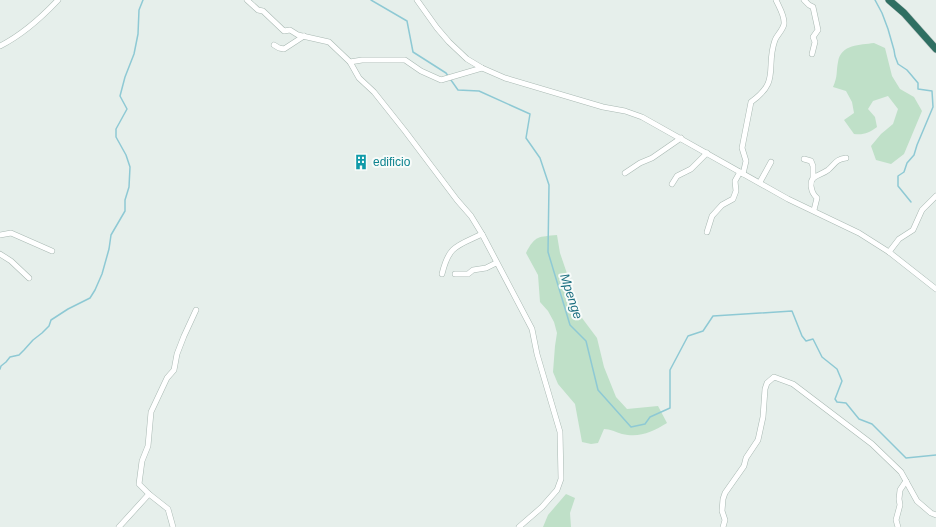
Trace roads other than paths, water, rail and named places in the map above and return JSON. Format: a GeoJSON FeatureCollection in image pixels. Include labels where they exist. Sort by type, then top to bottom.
{"type":"FeatureCollection","features":[{"type":"Feature","properties":{"kind":"highway"},"geometry":{"type":"LineString","coordinates":[[889,0],[904,13],[936,49]]}},
{"type":"Feature","properties":{"kind":"street"},"geometry":{"type":"LineString","coordinates":[[0,46],[12,40],[26,29],[58,0]]}},
{"type":"Feature","properties":{"kind":"street"},"geometry":{"type":"LineString","coordinates":[[247,0],[258,10],[263,11],[284,31],[290,30],[298,35],[329,42],[350,62],[359,78],[374,92],[471,216],[532,329],[537,354],[560,432],[561,479],[557,490],[542,507],[519,527]]}},
{"type":"Feature","properties":{"kind":"street"},"geometry":{"type":"LineString","coordinates":[[417,0],[449,42],[467,59],[482,68],[511,80],[603,107],[632,113],[665,128],[788,199],[859,232],[889,252],[936,289]]}},
{"type":"Feature","properties":{"kind":"street"},"geometry":{"type":"LineString","coordinates":[[707,232],[712,216],[722,204],[733,199],[736,191],[734,181],[742,173],[746,161],[742,148],[751,102],[761,95],[770,80],[775,40],[784,24],[783,16],[776,0]]}},
{"type":"Feature","properties":{"kind":"street"},"geometry":{"type":"LineString","coordinates":[[804,0],[813,7],[818,30],[813,37],[816,42],[812,54]]}},
{"type":"Feature","properties":{"kind":"street"},"geometry":{"type":"LineString","coordinates":[[274,44],[279,48],[284,49],[304,36]]}},
{"type":"Feature","properties":{"kind":"street"},"geometry":{"type":"LineString","coordinates":[[350,62],[362,60],[405,60],[421,71],[441,80],[482,68]]}},
{"type":"Feature","properties":{"kind":"street"},"geometry":{"type":"LineString","coordinates":[[626,173],[640,163],[652,158],[680,138]]}},
{"type":"Feature","properties":{"kind":"street"},"geometry":{"type":"LineString","coordinates":[[672,184],[677,176],[691,169],[707,153]]}},
{"type":"Feature","properties":{"kind":"street"},"geometry":{"type":"LineString","coordinates":[[814,210],[816,198],[812,193],[811,182],[814,177],[826,171],[839,159],[846,158]]}},
{"type":"Feature","properties":{"kind":"street"},"geometry":{"type":"LineString","coordinates":[[804,159],[811,161],[814,177]]}},
{"type":"Feature","properties":{"kind":"street"},"geometry":{"type":"LineString","coordinates":[[760,182],[771,162]]}},
{"type":"Feature","properties":{"kind":"street"},"geometry":{"type":"LineString","coordinates":[[889,252],[899,239],[913,230],[922,210],[936,196]]}},
{"type":"Feature","properties":{"kind":"street"},"geometry":{"type":"LineString","coordinates":[[0,235],[11,233],[52,251]]}},
{"type":"Feature","properties":{"kind":"street"},"geometry":{"type":"LineString","coordinates":[[442,274],[447,257],[453,249],[482,234]]}},
{"type":"Feature","properties":{"kind":"street"},"geometry":{"type":"LineString","coordinates":[[0,254],[11,261],[30,278]]}},
{"type":"Feature","properties":{"kind":"street"},"geometry":{"type":"LineString","coordinates":[[455,274],[468,274],[473,270],[486,268],[496,263]]}},
{"type":"Feature","properties":{"kind":"street"},"geometry":{"type":"LineString","coordinates":[[172,527],[168,509],[149,494],[140,484],[142,461],[148,446],[151,412],[167,378],[174,370],[184,336],[196,310]]}},
{"type":"Feature","properties":{"kind":"street"},"geometry":{"type":"LineString","coordinates":[[723,527],[725,520],[722,511],[725,493],[744,466],[746,458],[758,440],[763,417],[765,389],[767,384],[774,378],[793,384],[872,444],[901,472],[917,501],[931,513],[936,515]]}},
{"type":"Feature","properties":{"kind":"street"},"geometry":{"type":"LineString","coordinates":[[898,527],[896,520],[900,505],[900,490],[906,481]]}},
{"type":"Feature","properties":{"kind":"street"},"geometry":{"type":"LineString","coordinates":[[119,527],[149,494]]}},
{"type":"Feature","properties":{"kind":"waterway"},"geometry":{"type":"LineString","coordinates":[[0,369],[10,357],[19,355],[42,333],[49,326],[51,320],[68,309],[90,298],[102,274],[111,235],[125,211],[125,200],[129,187],[130,167],[126,155],[116,137],[116,129],[127,109],[120,96],[125,77],[134,54],[138,34],[139,10],[143,0]]}},
{"type":"Feature","properties":{"kind":"waterway","name":"Mpenge"},"geometry":{"type":"LineString","coordinates":[[371,0],[407,21],[413,52],[446,73],[458,90],[479,91],[530,114],[526,138],[540,158],[549,185],[548,252],[570,325],[586,341],[598,390],[631,427],[645,424],[650,417],[670,408],[670,370],[688,336],[703,331],[713,316],[792,311],[802,336],[806,341],[813,339],[822,357],[837,369],[842,381],[835,399],[837,402],[846,403],[859,419],[872,424],[906,458],[936,455]]}},
{"type":"Feature","properties":{"kind":"waterway"},"geometry":{"type":"LineString","coordinates":[[875,0],[888,29],[898,64],[907,70],[918,83],[918,89],[932,91],[933,107],[914,155],[907,163],[904,172],[898,176],[898,186],[911,202]]}},
{"type":"Feature","properties":{"kind":"place","name":"edificio"},"geometry":{"type":"Point","coordinates":[361,162]}}]}
